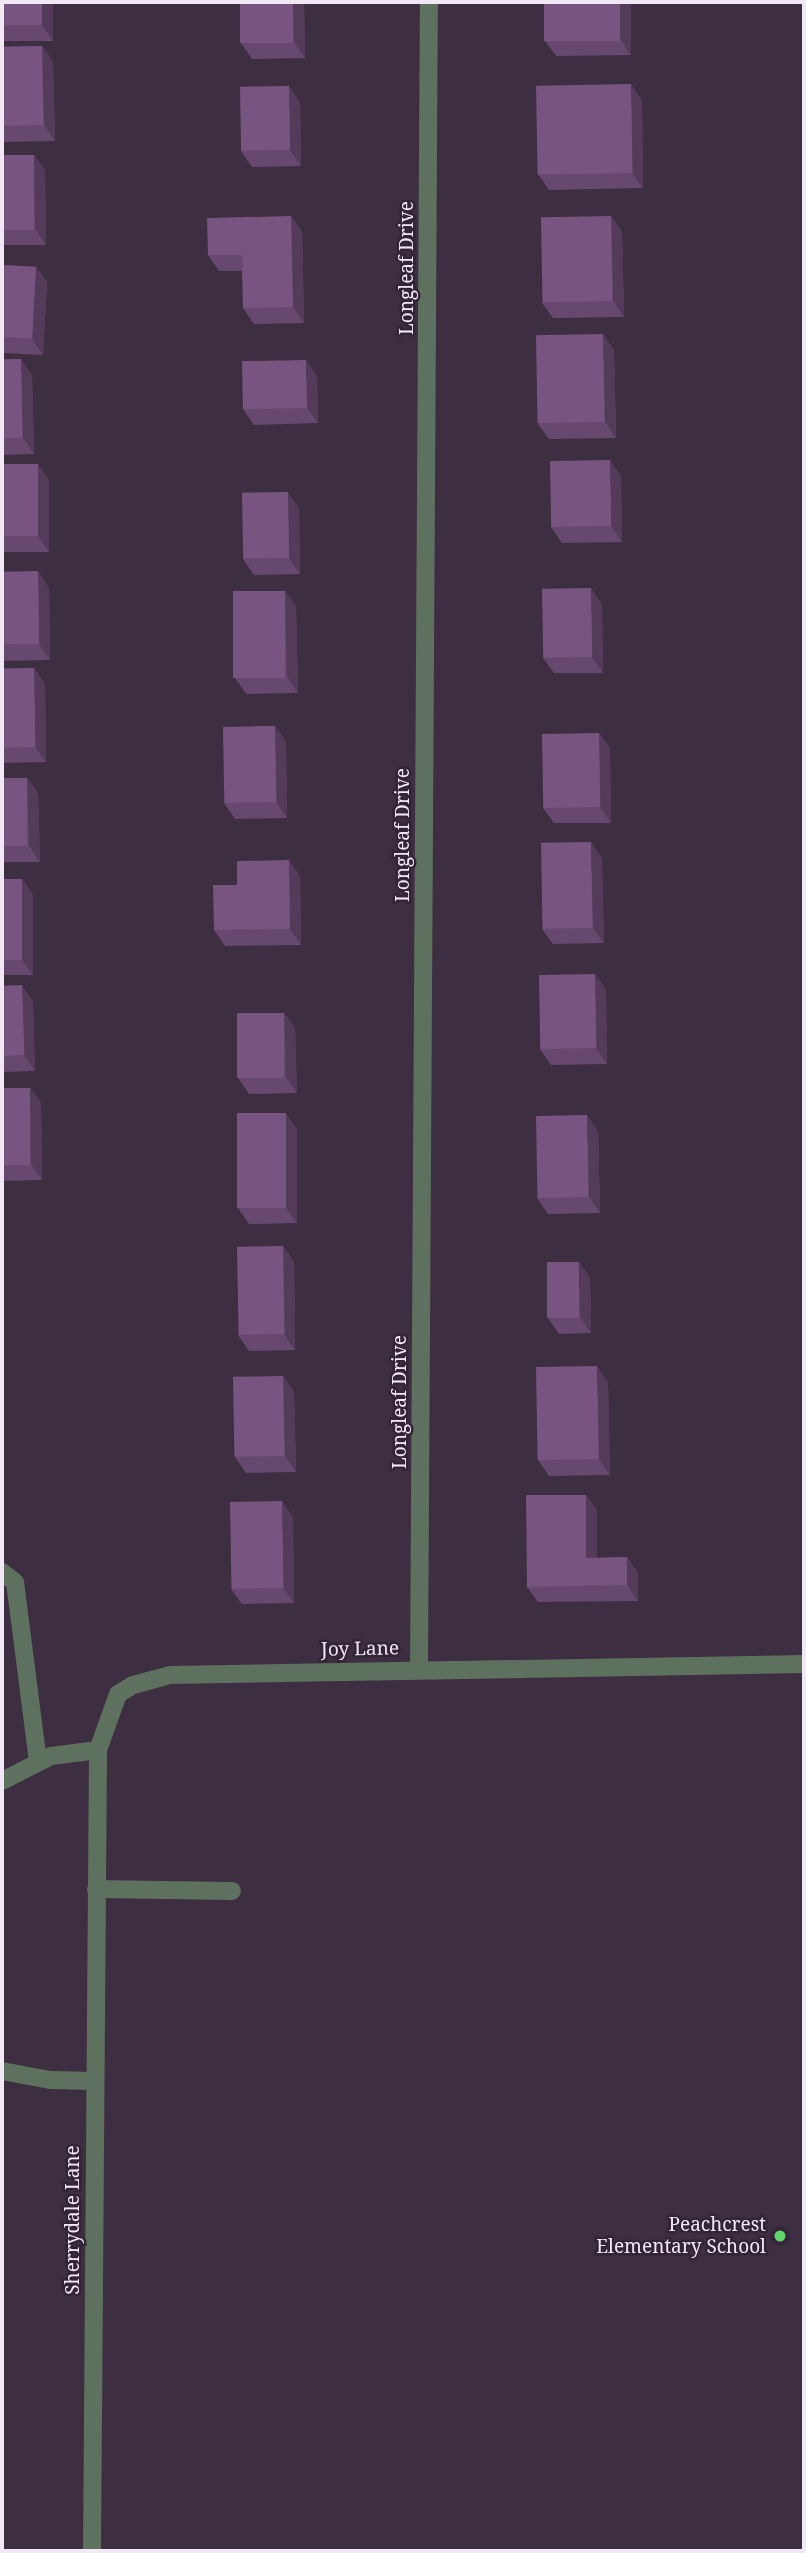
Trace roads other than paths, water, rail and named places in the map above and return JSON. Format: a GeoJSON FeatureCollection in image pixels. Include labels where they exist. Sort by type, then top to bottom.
{"type":"FeatureCollection","features":[{"type":"Feature","properties":{"kind":"street","name":"Longleaf Drive"},"geometry":{"type":"LineString","coordinates":[[419,1669],[429,2]]}},
{"type":"Feature","properties":{"kind":"street"},"geometry":{"type":"LineString","coordinates":[[2,1572],[15,1582],[38,1761]]}},
{"type":"Feature","properties":{"kind":"street","name":"Joy Lane"},"geometry":{"type":"LineString","coordinates":[[96,1889],[98,1750],[118,1694],[133,1685],[170,1675],[804,1664]]}},
{"type":"Feature","properties":{"kind":"street"},"geometry":{"type":"LineString","coordinates":[[2,1781],[38,1761],[98,1750]]}},
{"type":"Feature","properties":{"kind":"street"},"geometry":{"type":"LineString","coordinates":[[96,1889],[232,1891]]}},
{"type":"Feature","properties":{"kind":"street","name":"Sherrydale Lane"},"geometry":{"type":"LineString","coordinates":[[92,2551],[96,1889]]}},
{"type":"Feature","properties":{"kind":"street"},"geometry":{"type":"LineString","coordinates":[[2,2071],[50,2080],[95,2081]]}},
{"type":"Feature","properties":{"kind":"place","name":"Peachcrest Elementary School"},"geometry":{"type":"Point","coordinates":[780,2236]}}]}
